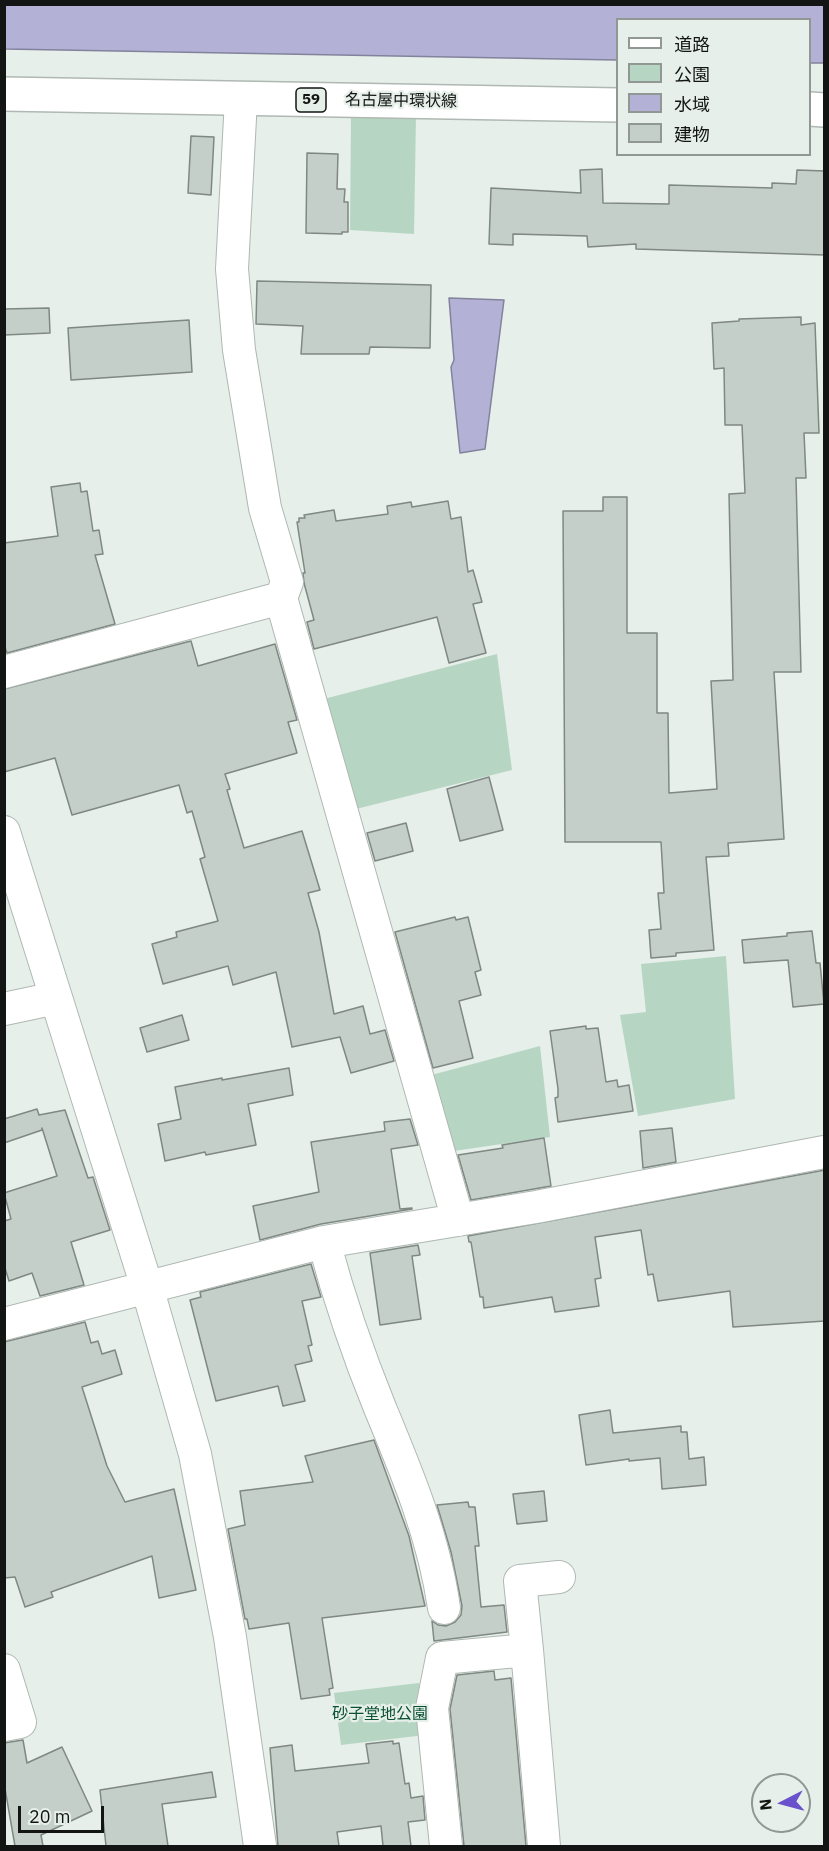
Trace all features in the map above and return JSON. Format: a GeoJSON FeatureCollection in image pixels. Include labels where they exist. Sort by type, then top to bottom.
{"type":"FeatureCollection","features":[{"type":"Feature","properties":{"kind":"main road","name":"名古屋中環状線"},"geometry":{"type":"LineString","coordinates":[[4,94],[616,105]]}},
{"type":"Feature","properties":{"kind":"street"},"geometry":{"type":"LineString","coordinates":[[241,99],[233,281],[239,350],[265,508],[287,582],[281,598],[458,1220]]}},
{"type":"Feature","properties":{"kind":"street"},"geometry":{"type":"LineString","coordinates":[[4,672],[281,598]]}},
{"type":"Feature","properties":{"kind":"street"},"geometry":{"type":"LineString","coordinates":[[4,832],[147,1287],[195,1454],[230,1637],[260,1846]]}},
{"type":"Feature","properties":{"kind":"street"},"geometry":{"type":"LineString","coordinates":[[4,1009],[56,998]]}},
{"type":"Feature","properties":{"kind":"street"},"geometry":{"type":"LineString","coordinates":[[4,1324],[324,1242],[458,1220],[825,1152]]}},
{"type":"Feature","properties":{"kind":"street"},"geometry":{"type":"LineString","coordinates":[[324,1242],[337,1292],[414,1491],[439,1572],[444,1608]]}},
{"type":"Feature","properties":{"kind":"street"},"geometry":{"type":"LineString","coordinates":[[544,1846],[520,1581],[559,1577]]}},
{"type":"Feature","properties":{"kind":"street"},"geometry":{"type":"LineString","coordinates":[[446,1846],[432,1708],[442,1658],[527,1650]]}},
{"type":"Feature","properties":{"kind":"street"},"geometry":{"type":"LineString","coordinates":[[4,1670],[20,1722],[4,1725]]}},
{"type":"Feature","properties":{"kind":"green space"},"geometry":{"type":"Polygon","coordinates":[[[351,117],[416,117],[414,234],[350,230],[351,117]]]}},
{"type":"Feature","properties":{"kind":"green space"},"geometry":{"type":"Polygon","coordinates":[[[497,654],[512,770],[344,812],[316,701],[497,654]]]}},
{"type":"Feature","properties":{"kind":"green space"},"geometry":{"type":"Polygon","coordinates":[[[726,956],[735,1099],[638,1116],[620,1015],[646,1012],[641,964],[726,956]]]}},
{"type":"Feature","properties":{"kind":"green space"},"geometry":{"type":"Polygon","coordinates":[[[540,1046],[550,1137],[447,1152],[424,1077],[540,1046]]]}},
{"type":"Feature","properties":{"kind":"green space","name":"砂子堂地公園"},"geometry":{"type":"Polygon","coordinates":[[[419,1683],[425,1735],[341,1745],[334,1693],[419,1683]]]}},
{"type":"Feature","properties":{"kind":"water"},"geometry":{"type":"Polygon","coordinates":[[[5,4],[824,5],[824,63],[811,63],[811,18],[616,18],[616,60],[5,49],[5,4]]]}},
{"type":"Feature","properties":{"kind":"water"},"geometry":{"type":"Polygon","coordinates":[[[449,298],[504,300],[485,449],[460,453],[451,367],[454,360],[449,298]]]}},
{"type":"Feature","properties":{"kind":"building"},"geometry":{"type":"Polygon","coordinates":[[[191,136],[214,137],[211,195],[188,193],[191,136]]]}},
{"type":"Feature","properties":{"kind":"building"},"geometry":{"type":"Polygon","coordinates":[[[307,153],[338,154],[337,189],[345,189],[344,202],[348,202],[348,232],[342,232],[342,234],[306,233],[307,153]]]}},
{"type":"Feature","properties":{"kind":"building"},"geometry":{"type":"Polygon","coordinates":[[[602,169],[603,203],[669,204],[669,185],[772,188],[772,183],[796,184],[797,170],[825,171],[825,255],[636,249],[636,244],[588,247],[587,236],[513,234],[513,245],[489,244],[491,188],[581,193],[580,170],[602,169]]]}},
{"type":"Feature","properties":{"kind":"building"},"geometry":{"type":"Polygon","coordinates":[[[257,281],[431,285],[430,348],[370,347],[369,354],[301,354],[303,326],[256,324],[257,281]]]}},
{"type":"Feature","properties":{"kind":"building"},"geometry":{"type":"Polygon","coordinates":[[[49,308],[50,333],[4,335],[4,309],[49,308]]]}},
{"type":"Feature","properties":{"kind":"building"},"geometry":{"type":"Polygon","coordinates":[[[801,317],[801,325],[815,323],[819,433],[804,433],[806,478],[796,478],[801,672],[774,672],[784,839],[728,843],[729,856],[706,857],[714,950],[676,953],[676,956],[651,958],[649,930],[661,929],[658,893],[664,893],[661,842],[565,842],[563,511],[603,511],[603,497],[627,497],[627,633],[657,633],[657,713],[668,713],[669,793],[717,789],[711,681],[733,680],[729,494],[745,493],[742,425],[725,425],[724,368],[714,369],[712,323],[739,321],[739,319],[801,317]]]}},
{"type":"Feature","properties":{"kind":"building"},"geometry":{"type":"Polygon","coordinates":[[[189,320],[192,372],[71,380],[68,328],[189,320]]]}},
{"type":"Feature","properties":{"kind":"building"},"geometry":{"type":"Polygon","coordinates":[[[80,483],[81,492],[87,491],[93,531],[99,530],[103,554],[95,555],[115,624],[7,653],[4,645],[4,543],[58,536],[51,487],[80,483]]]}},
{"type":"Feature","properties":{"kind":"building"},"geometry":{"type":"Polygon","coordinates":[[[448,501],[451,519],[461,517],[468,572],[473,570],[482,602],[473,604],[486,653],[449,663],[437,617],[314,649],[307,622],[314,620],[304,583],[303,573],[305,573],[297,522],[299,518],[305,518],[304,515],[334,510],[336,521],[388,514],[387,506],[411,502],[412,507],[448,501]]]}},
{"type":"Feature","properties":{"kind":"building"},"geometry":{"type":"Polygon","coordinates":[[[191,641],[198,666],[275,644],[297,720],[288,722],[297,753],[225,774],[230,789],[227,790],[244,848],[302,831],[320,890],[308,893],[319,932],[334,1014],[363,1006],[370,1034],[385,1030],[394,1061],[351,1073],[340,1037],[292,1047],[276,972],[233,985],[228,966],[163,984],[152,944],[177,937],[176,932],[218,921],[200,859],[205,857],[192,811],[187,813],[179,785],[72,815],[55,758],[4,772],[4,689],[191,641]]]}},
{"type":"Feature","properties":{"kind":"building"},"geometry":{"type":"Polygon","coordinates":[[[489,777],[503,830],[460,841],[447,789],[489,777]]]}},
{"type":"Feature","properties":{"kind":"building"},"geometry":{"type":"Polygon","coordinates":[[[406,823],[413,851],[375,861],[367,833],[406,823]]]}},
{"type":"Feature","properties":{"kind":"building"},"geometry":{"type":"Polygon","coordinates":[[[455,917],[456,920],[468,917],[481,970],[475,972],[481,995],[459,1001],[473,1058],[433,1068],[395,932],[455,917]]]}},
{"type":"Feature","properties":{"kind":"building"},"geometry":{"type":"Polygon","coordinates":[[[812,931],[816,963],[820,963],[824,1004],[793,1007],[788,960],[744,963],[742,940],[812,931]]]}},
{"type":"Feature","properties":{"kind":"building"},"geometry":{"type":"Polygon","coordinates":[[[182,1015],[189,1040],[147,1052],[140,1028],[182,1015]]]}},
{"type":"Feature","properties":{"kind":"building"},"geometry":{"type":"Polygon","coordinates":[[[586,1026],[586,1029],[598,1028],[606,1082],[617,1080],[618,1087],[629,1085],[633,1111],[558,1122],[555,1098],[558,1097],[558,1089],[550,1031],[586,1026]]]}},
{"type":"Feature","properties":{"kind":"building"},"geometry":{"type":"Polygon","coordinates":[[[289,1068],[293,1095],[248,1104],[256,1145],[206,1155],[205,1152],[165,1161],[158,1124],[181,1119],[175,1087],[289,1068]]]}},
{"type":"Feature","properties":{"kind":"building"},"geometry":{"type":"Polygon","coordinates":[[[37,1109],[39,1115],[65,1110],[88,1178],[93,1177],[110,1230],[71,1242],[84,1285],[40,1296],[32,1273],[9,1281],[4,1265],[4,1221],[11,1219],[4,1193],[57,1176],[42,1128],[42,1130],[4,1143],[4,1119],[37,1109]]]}},
{"type":"Feature","properties":{"kind":"building"},"geometry":{"type":"Polygon","coordinates":[[[410,1119],[418,1145],[391,1149],[400,1209],[412,1209],[321,1224],[260,1240],[253,1206],[319,1192],[311,1142],[385,1131],[384,1122],[410,1119]]]}},
{"type":"Feature","properties":{"kind":"building"},"geometry":{"type":"Polygon","coordinates":[[[672,1128],[676,1162],[643,1168],[640,1131],[672,1128]]]}},
{"type":"Feature","properties":{"kind":"building"},"geometry":{"type":"Polygon","coordinates":[[[544,1138],[551,1186],[471,1200],[458,1155],[503,1148],[502,1145],[544,1138]]]}},
{"type":"Feature","properties":{"kind":"building"},"geometry":{"type":"Polygon","coordinates":[[[825,1170],[825,1321],[733,1327],[730,1291],[658,1301],[653,1274],[648,1275],[641,1230],[595,1237],[601,1278],[595,1279],[599,1306],[555,1312],[552,1297],[484,1308],[468,1236],[825,1170]]]}},
{"type":"Feature","properties":{"kind":"building"},"geometry":{"type":"Polygon","coordinates":[[[418,1245],[420,1255],[412,1256],[421,1319],[380,1325],[370,1253],[418,1245]]]}},
{"type":"Feature","properties":{"kind":"building"},"geometry":{"type":"Polygon","coordinates":[[[311,1264],[321,1297],[302,1301],[312,1345],[308,1346],[312,1361],[295,1365],[305,1401],[283,1406],[278,1386],[216,1401],[190,1300],[201,1297],[200,1292],[311,1264]]]}},
{"type":"Feature","properties":{"kind":"building"},"geometry":{"type":"Polygon","coordinates":[[[85,1322],[91,1343],[98,1341],[102,1354],[115,1350],[122,1374],[82,1387],[107,1466],[125,1502],[174,1489],[196,1590],[159,1598],[152,1556],[51,1592],[53,1597],[25,1607],[15,1577],[4,1578],[4,1342],[85,1322]]]}},
{"type":"Feature","properties":{"kind":"building"},"geometry":{"type":"Polygon","coordinates":[[[610,1410],[613,1433],[681,1426],[681,1432],[687,1432],[689,1459],[704,1457],[706,1485],[662,1489],[660,1458],[629,1461],[629,1459],[586,1465],[579,1415],[610,1410]]]}},
{"type":"Feature","properties":{"kind":"building"},"geometry":{"type":"Polygon","coordinates":[[[374,1440],[409,1536],[425,1606],[322,1618],[333,1688],[329,1689],[330,1695],[301,1699],[289,1623],[249,1629],[247,1619],[245,1619],[228,1529],[245,1525],[240,1491],[313,1482],[305,1456],[374,1440]]]}},
{"type":"Feature","properties":{"kind":"building"},"geometry":{"type":"Polygon","coordinates":[[[544,1491],[547,1521],[517,1524],[513,1494],[544,1491]]]}},
{"type":"Feature","properties":{"kind":"building"},"geometry":{"type":"Polygon","coordinates":[[[468,1502],[469,1507],[475,1507],[479,1546],[475,1546],[481,1607],[504,1605],[507,1632],[434,1641],[432,1621],[446,1626],[455,1622],[461,1615],[462,1606],[451,1552],[437,1505],[468,1502]]]}},
{"type":"Feature","properties":{"kind":"building"},"geometry":{"type":"Polygon","coordinates":[[[494,1671],[495,1680],[511,1678],[526,1846],[464,1846],[450,1709],[457,1675],[494,1671]]]}},
{"type":"Feature","properties":{"kind":"building"},"geometry":{"type":"Polygon","coordinates":[[[23,1740],[27,1763],[62,1747],[92,1811],[41,1835],[43,1846],[15,1846],[4,1783],[4,1743],[23,1740]]]}},
{"type":"Feature","properties":{"kind":"building"},"geometry":{"type":"Polygon","coordinates":[[[393,1741],[393,1744],[399,1743],[405,1784],[409,1783],[411,1798],[423,1796],[425,1820],[408,1822],[411,1846],[383,1846],[381,1826],[337,1832],[339,1846],[278,1846],[270,1748],[292,1745],[295,1771],[369,1763],[366,1744],[393,1741]]]}},
{"type":"Feature","properties":{"kind":"building"},"geometry":{"type":"Polygon","coordinates":[[[212,1772],[216,1797],[162,1804],[168,1846],[106,1846],[100,1790],[212,1772]]]}}]}
